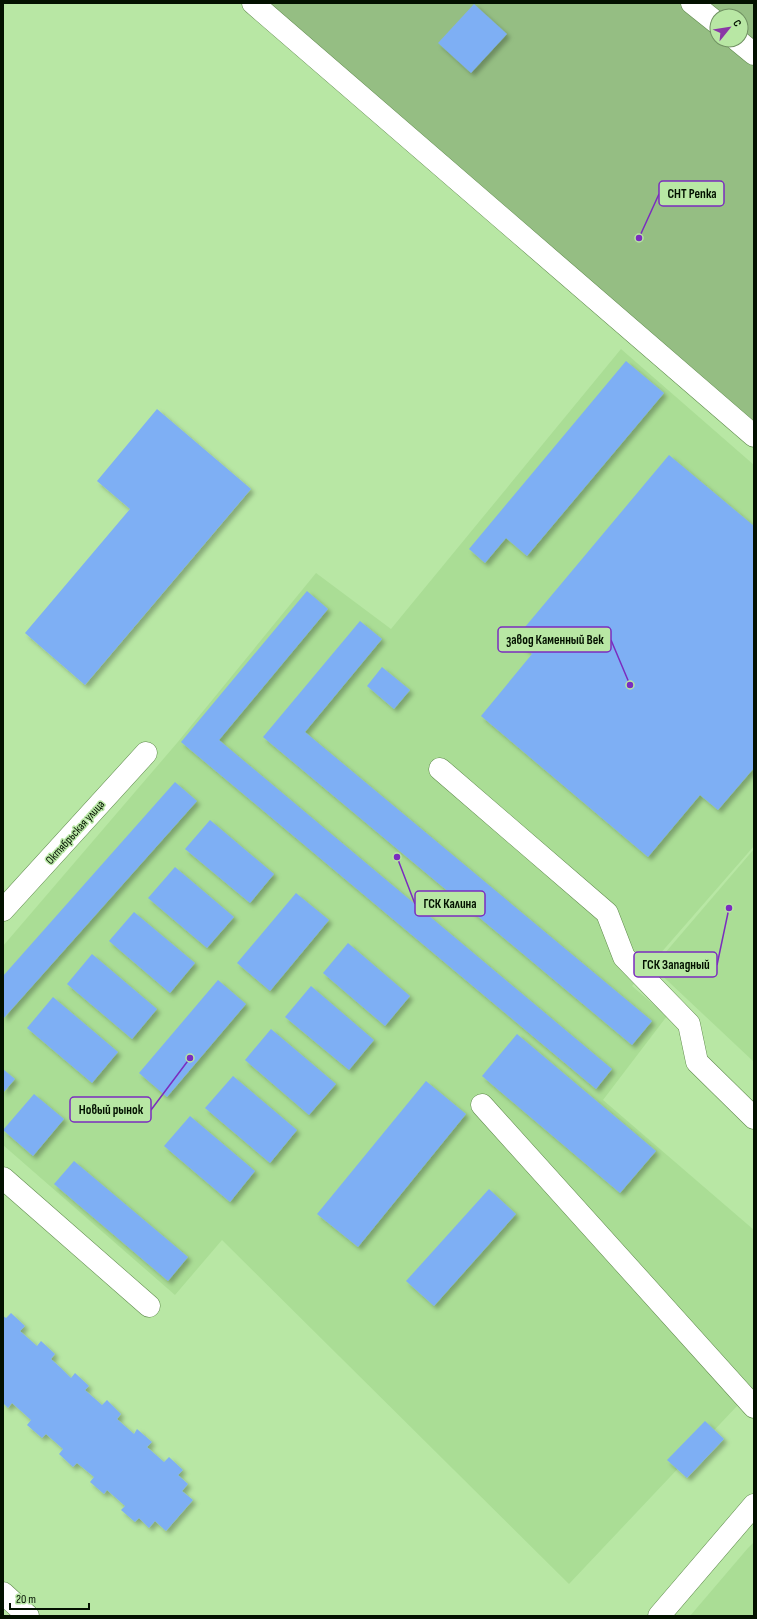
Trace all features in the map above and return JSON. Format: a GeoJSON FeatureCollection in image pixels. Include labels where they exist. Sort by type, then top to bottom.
{"type":"FeatureCollection","features":[{"type":"Feature","properties":{"kind":"street"},"geometry":{"type":"LineString","coordinates":[[253,3],[754,436]]}},
{"type":"Feature","properties":{"kind":"street"},"geometry":{"type":"LineString","coordinates":[[692,3],[709,17]]}},
{"type":"Feature","properties":{"kind":"street","name":"Октябрьская улица"},"geometry":{"type":"LineString","coordinates":[[3,910],[146,753]]}},
{"type":"Feature","properties":{"kind":"street"},"geometry":{"type":"LineString","coordinates":[[440,769],[607,913],[624,957],[690,1024],[697,1062],[754,1118]]}},
{"type":"Feature","properties":{"kind":"street"},"geometry":{"type":"LineString","coordinates":[[482,1105],[754,1407]]}},
{"type":"Feature","properties":{"kind":"street"},"geometry":{"type":"LineString","coordinates":[[3,1178],[150,1306]]}},
{"type":"Feature","properties":{"kind":"street"},"geometry":{"type":"LineString","coordinates":[[659,1616],[754,1505]]}},
{"type":"Feature","properties":{"kind":"street"},"geometry":{"type":"LineString","coordinates":[[3,1593],[28,1616]]}},
{"type":"Feature","properties":{"kind":"shaded area"},"geometry":{"type":"Polygon","coordinates":[[[249,3],[754,3],[754,436],[249,3]]]}},
{"type":"Feature","properties":{"kind":"shaded area"},"geometry":{"type":"Polygon","coordinates":[[[621,349],[754,465],[754,846],[632,986],[667,1016],[603,1100],[754,1230],[754,1388],[569,1584],[222,1240],[175,1295],[3,1145],[3,946],[177,743],[316,573],[391,629],[621,349]]]}},
{"type":"Feature","properties":{"kind":"shaded area"},"geometry":{"type":"Polygon","coordinates":[[[754,849],[754,1062],[653,967],[754,849]]]}},
{"type":"Feature","properties":{"kind":"shaded area"},"geometry":{"type":"Polygon","coordinates":[[[754,1542],[754,1616],[690,1616],[748,1548],[754,1542]]]}},
{"type":"Feature","properties":{"kind":"building"},"geometry":{"type":"Polygon","coordinates":[[[474,4],[507,34],[471,73],[438,43],[474,4]]]}},
{"type":"Feature","properties":{"kind":"building"},"geometry":{"type":"Polygon","coordinates":[[[626,361],[664,393],[527,556],[506,538],[485,563],[469,549],[626,361]]]}},
{"type":"Feature","properties":{"kind":"building"},"geometry":{"type":"Polygon","coordinates":[[[157,409],[251,489],[85,685],[25,633],[130,509],[97,481],[157,409]]]}},
{"type":"Feature","properties":{"kind":"building"},"geometry":{"type":"Polygon","coordinates":[[[669,455],[754,526],[754,768],[718,810],[700,795],[648,857],[481,716],[532,654],[515,639],[669,455]]]}},
{"type":"Feature","properties":{"kind":"building"},"geometry":{"type":"Polygon","coordinates":[[[307,591],[328,609],[219,740],[612,1069],[596,1089],[181,742],[307,591]]]}},
{"type":"Feature","properties":{"kind":"building"},"geometry":{"type":"Polygon","coordinates":[[[360,621],[382,639],[305,732],[652,1021],[632,1045],[263,737],[360,621]]]}},
{"type":"Feature","properties":{"kind":"building"},"geometry":{"type":"Polygon","coordinates":[[[382,667],[410,690],[394,709],[367,686],[382,667]]]}},
{"type":"Feature","properties":{"kind":"building"},"geometry":{"type":"Polygon","coordinates":[[[175,782],[197,801],[3,1019],[3,976],[175,782]]]}},
{"type":"Feature","properties":{"kind":"building"},"geometry":{"type":"Polygon","coordinates":[[[210,820],[274,874],[250,903],[185,849],[210,820]]]}},
{"type":"Feature","properties":{"kind":"building"},"geometry":{"type":"Polygon","coordinates":[[[175,867],[234,917],[207,948],[148,898],[175,867]]]}},
{"type":"Feature","properties":{"kind":"building"},"geometry":{"type":"Polygon","coordinates":[[[296,893],[329,920],[270,991],[237,963],[296,893]]]}},
{"type":"Feature","properties":{"kind":"building"},"geometry":{"type":"Polygon","coordinates":[[[134,912],[195,963],[170,993],[109,941],[134,912]]]}},
{"type":"Feature","properties":{"kind":"building"},"geometry":{"type":"Polygon","coordinates":[[[348,943],[410,996],[385,1026],[323,973],[348,943]]]}},
{"type":"Feature","properties":{"kind":"building"},"geometry":{"type":"Polygon","coordinates":[[[92,954],[157,1009],[132,1039],[67,984],[92,954]]]}},
{"type":"Feature","properties":{"kind":"building"},"geometry":{"type":"Polygon","coordinates":[[[218,980],[246,1004],[167,1097],[139,1073],[218,980]]]}},
{"type":"Feature","properties":{"kind":"building"},"geometry":{"type":"Polygon","coordinates":[[[311,986],[374,1040],[349,1070],[285,1017],[311,986]]]}},
{"type":"Feature","properties":{"kind":"building"},"geometry":{"type":"Polygon","coordinates":[[[53,997],[118,1052],[92,1083],[27,1028],[53,997]]]}},
{"type":"Feature","properties":{"kind":"building"},"geometry":{"type":"Polygon","coordinates":[[[271,1029],[336,1084],[309,1115],[245,1060],[271,1029]]]}},
{"type":"Feature","properties":{"kind":"building"},"geometry":{"type":"Polygon","coordinates":[[[517,1034],[656,1151],[620,1193],[482,1076],[517,1034]]]}},
{"type":"Feature","properties":{"kind":"building"},"geometry":{"type":"Polygon","coordinates":[[[3,1069],[15,1079],[3,1093],[3,1069]]]}},
{"type":"Feature","properties":{"kind":"building"},"geometry":{"type":"Polygon","coordinates":[[[233,1076],[297,1130],[270,1163],[205,1108],[233,1076]]]}},
{"type":"Feature","properties":{"kind":"building"},"geometry":{"type":"Polygon","coordinates":[[[426,1081],[466,1114],[358,1247],[317,1214],[426,1081]]]}},
{"type":"Feature","properties":{"kind":"building"},"geometry":{"type":"Polygon","coordinates":[[[34,1094],[64,1119],[33,1156],[3,1130],[34,1094]]]}},
{"type":"Feature","properties":{"kind":"building"},"geometry":{"type":"Polygon","coordinates":[[[190,1116],[255,1171],[230,1202],[164,1146],[190,1116]]]}},
{"type":"Feature","properties":{"kind":"building"},"geometry":{"type":"Polygon","coordinates":[[[74,1161],[188,1257],[168,1281],[54,1184],[74,1161]]]}},
{"type":"Feature","properties":{"kind":"building"},"geometry":{"type":"Polygon","coordinates":[[[489,1189],[516,1214],[434,1306],[406,1281],[489,1189]]]}},
{"type":"Feature","properties":{"kind":"building"},"geometry":{"type":"Polygon","coordinates":[[[11,1313],[25,1326],[20,1331],[37,1346],[41,1341],[55,1354],[51,1359],[71,1378],[75,1373],[89,1386],[85,1390],[102,1405],[107,1400],[121,1414],[117,1419],[134,1434],[137,1429],[152,1442],[147,1447],[164,1462],[169,1457],[183,1470],[178,1475],[188,1484],[182,1491],[193,1500],[166,1531],[155,1521],[149,1528],[139,1518],[135,1522],[121,1510],[125,1506],[107,1490],[104,1494],[90,1482],[94,1477],[77,1463],[73,1467],[59,1454],[63,1449],[46,1434],[42,1438],[27,1425],[31,1420],[12,1403],[8,1408],[3,1403],[3,1316],[6,1318],[11,1313]]]}},
{"type":"Feature","properties":{"kind":"building"},"geometry":{"type":"Polygon","coordinates":[[[705,1421],[724,1439],[687,1478],[667,1460],[705,1421]]]}},
{"type":"Feature","properties":{"kind":"place","name":"СНТ Репка"},"geometry":{"type":"Point","coordinates":[639,238]}},
{"type":"Feature","properties":{"kind":"place","name":"завод Каменный Век"},"geometry":{"type":"Point","coordinates":[630,685]}},
{"type":"Feature","properties":{"kind":"place","name":"ГСК Калина"},"geometry":{"type":"Point","coordinates":[397,857]}},
{"type":"Feature","properties":{"kind":"place","name":"ГСК Западный"},"geometry":{"type":"Point","coordinates":[729,908]}},
{"type":"Feature","properties":{"kind":"place","name":"Новый рынок"},"geometry":{"type":"Point","coordinates":[190,1058]}}]}
